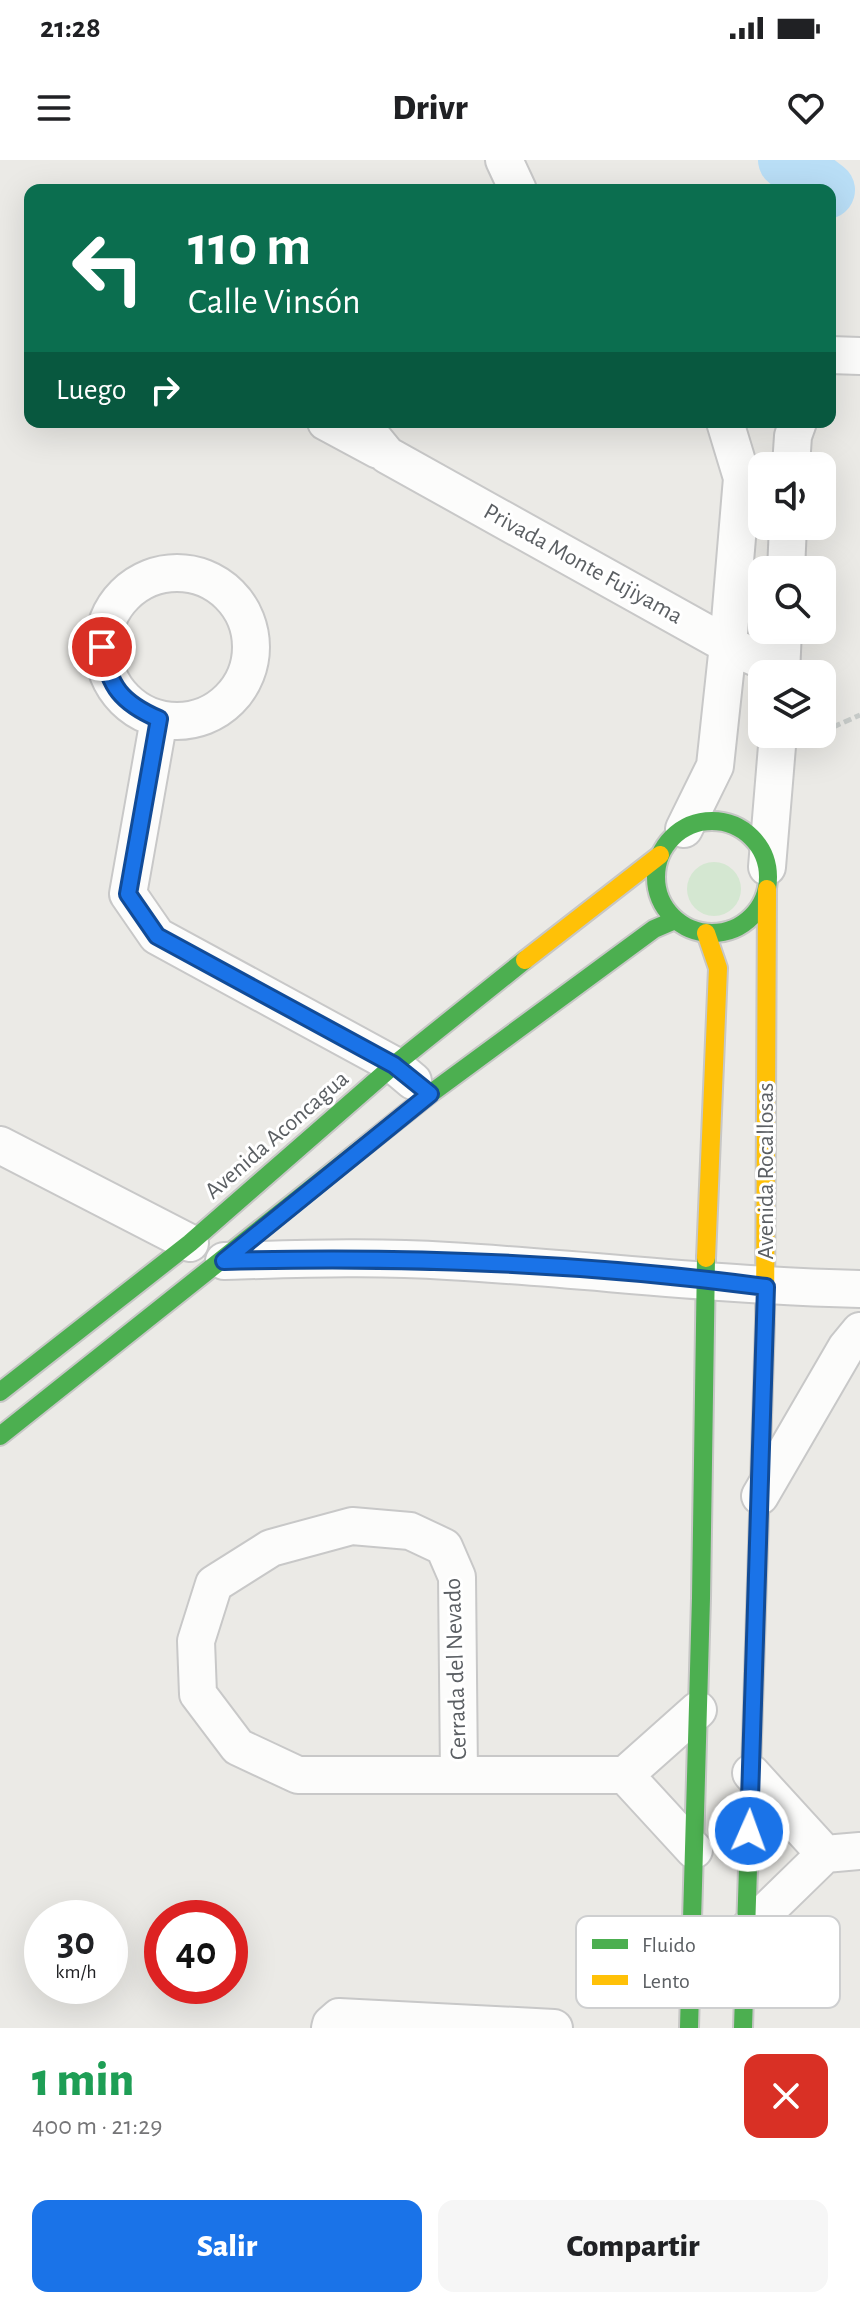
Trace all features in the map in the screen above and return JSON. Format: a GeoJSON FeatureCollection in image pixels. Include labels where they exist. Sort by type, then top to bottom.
{"type":"FeatureCollection","features":[{"type":"Feature","properties":{"kind":"street"},"geometry":{"type":"LineString","coordinates":[[504,160],[515,184]]}},
{"type":"Feature","properties":{"kind":"street"},"geometry":{"type":"LineString","coordinates":[[836,355],[860,356]]}},
{"type":"Feature","properties":{"kind":"street","name":"Privada Monte Fujiyama"},"geometry":{"type":"LineString","coordinates":[[337,428],[757,660]]}},
{"type":"Feature","properties":{"kind":"street","name":"Privada Monte Fujiyama"},"geometry":{"type":"LineString","coordinates":[[365,428],[387,455]]}},
{"type":"Feature","properties":{"kind":"street"},"geometry":{"type":"LineString","coordinates":[[672,842],[700,822],[718,821],[736,827],[750,837],[761,851],[767,878],[761,905],[751,918],[738,927],[722,932],[706,933],[690,929],[675,920],[664,906],[657,890],[656,872],[672,842],[715,766],[742,478],[727,428]]}},
{"type":"Feature","properties":{"kind":"street"},"geometry":{"type":"LineString","coordinates":[[792,452],[796,428]]}},
{"type":"Feature","properties":{"kind":"street"},"geometry":{"type":"LineString","coordinates":[[183,573],[208,579],[228,592],[243,612],[251,635],[251,660],[244,683],[228,702],[207,716],[184,722],[159,719],[136,709],[118,693],[106,671],[102,647],[106,623],[118,601],[136,585],[159,575],[183,573]]}},
{"type":"Feature","properties":{"kind":"street"},"geometry":{"type":"LineString","coordinates":[[159,719],[128,894],[157,936],[394,1065],[430,1094]]}},
{"type":"Feature","properties":{"kind":"street","name":"Avenida Rocallosas"},"geometry":{"type":"LineString","coordinates":[[746,1916],[751,1773],[750,1599],[760,1496],[766,1287],[767,878],[777,748]]}},
{"type":"Feature","properties":{"kind":"street","name":"Avenida Aconcagua"},"geometry":{"type":"LineString","coordinates":[[0,1392],[190,1243],[394,1065],[672,842]]}},
{"type":"Feature","properties":{"kind":"street"},"geometry":{"type":"LineString","coordinates":[[0,1436],[224,1261],[430,1094],[654,929],[675,920]]}},
{"type":"Feature","properties":{"kind":"street"},"geometry":{"type":"LineString","coordinates":[[692,1916],[698,1710],[708,1598],[705,1279],[718,968],[706,933]]}},
{"type":"Feature","properties":{"kind":"street"},"geometry":{"type":"LineString","coordinates":[[0,1145],[190,1243]]}},
{"type":"Feature","properties":{"kind":"street"},"geometry":{"type":"LineString","coordinates":[[224,1261],[444,1261],[705,1279],[766,1287],[860,1289]]}},
{"type":"Feature","properties":{"kind":"street"},"geometry":{"type":"LineString","coordinates":[[760,1496],[846,1348],[860,1331]]}},
{"type":"Feature","properties":{"kind":"street","name":"Cerrada del Nevado"},"geometry":{"type":"LineString","coordinates":[[459,1775],[457,1577],[444,1547],[410,1531],[352,1526],[271,1548],[214,1584],[196,1641],[198,1694],[238,1747],[298,1775],[459,1775],[625,1775]]}},
{"type":"Feature","properties":{"kind":"street"},"geometry":{"type":"LineString","coordinates":[[694,1850],[625,1775],[698,1710]]}},
{"type":"Feature","properties":{"kind":"street"},"geometry":{"type":"LineString","coordinates":[[751,1773],[843,1853],[765,1916]]}},
{"type":"Feature","properties":{"kind":"street"},"geometry":{"type":"LineString","coordinates":[[689,2028],[690,2008]]}},
{"type":"Feature","properties":{"kind":"street","name":"Avenida Rocallosas"},"geometry":{"type":"LineString","coordinates":[[743,2028],[744,2008]]}},
{"type":"Feature","properties":{"kind":"street"},"geometry":{"type":"LineString","coordinates":[[330,2028],[339,2017],[435,2025],[554,2028]]}},
{"type":"Feature","properties":{"kind":"path"},"geometry":{"type":"LineString","coordinates":[[836,726],[860,715]]}},
{"type":"Feature","properties":{"kind":"green space"},"geometry":{"type":"Polygon","coordinates":[[[714,862],[733,870],[741,889],[733,908],[714,916],[695,908],[687,889],[695,870],[714,862]]]}},
{"type":"Feature","properties":{"kind":"waterway"},"geometry":{"type":"LineString","coordinates":[[787,160],[818,184]]}},
{"type":"Feature","properties":{"kind":"traffic: fast"},"geometry":{"type":"LineString","coordinates":[[712,821],[733,826],[751,838],[763,856],[768,877],[763,898],[751,916],[733,928],[712,933],[691,928],[673,916],[661,898],[656,877],[661,856],[673,838],[691,826],[712,821]]}},
{"type":"Feature","properties":{"kind":"traffic: fast"},"geometry":{"type":"LineString","coordinates":[[0,1436],[430,1094],[654,929],[675,920]]}},
{"type":"Feature","properties":{"kind":"traffic: fast"},"geometry":{"type":"LineString","coordinates":[[0,1392],[190,1243],[394,1065],[525,960]]}},
{"type":"Feature","properties":{"kind":"traffic: fast"},"geometry":{"type":"LineString","coordinates":[[692,1916],[706,1258]]}},
{"type":"Feature","properties":{"kind":"traffic: fast"},"geometry":{"type":"LineString","coordinates":[[746,1916],[765,1323]]}},
{"type":"Feature","properties":{"kind":"traffic: fast"},"geometry":{"type":"LineString","coordinates":[[689,2028],[690,2008]]}},
{"type":"Feature","properties":{"kind":"traffic: fast"},"geometry":{"type":"LineString","coordinates":[[743,2028],[744,2008]]}},
{"type":"Feature","properties":{"kind":"traffic: slow"},"geometry":{"type":"LineString","coordinates":[[525,960],[660,855]]}},
{"type":"Feature","properties":{"kind":"traffic: slow"},"geometry":{"type":"LineString","coordinates":[[765,1323],[767,889]]}},
{"type":"Feature","properties":{"kind":"traffic: slow"},"geometry":{"type":"LineString","coordinates":[[706,933],[718,968],[706,1258]]}},
{"type":"Feature","properties":{"kind":"route"},"geometry":{"type":"LineString","coordinates":[[102,647],[106,671],[118,693],[136,709],[159,719],[128,894],[157,936],[394,1065],[430,1094],[224,1261],[444,1261],[705,1279],[766,1287],[749,1831]]}}]}
